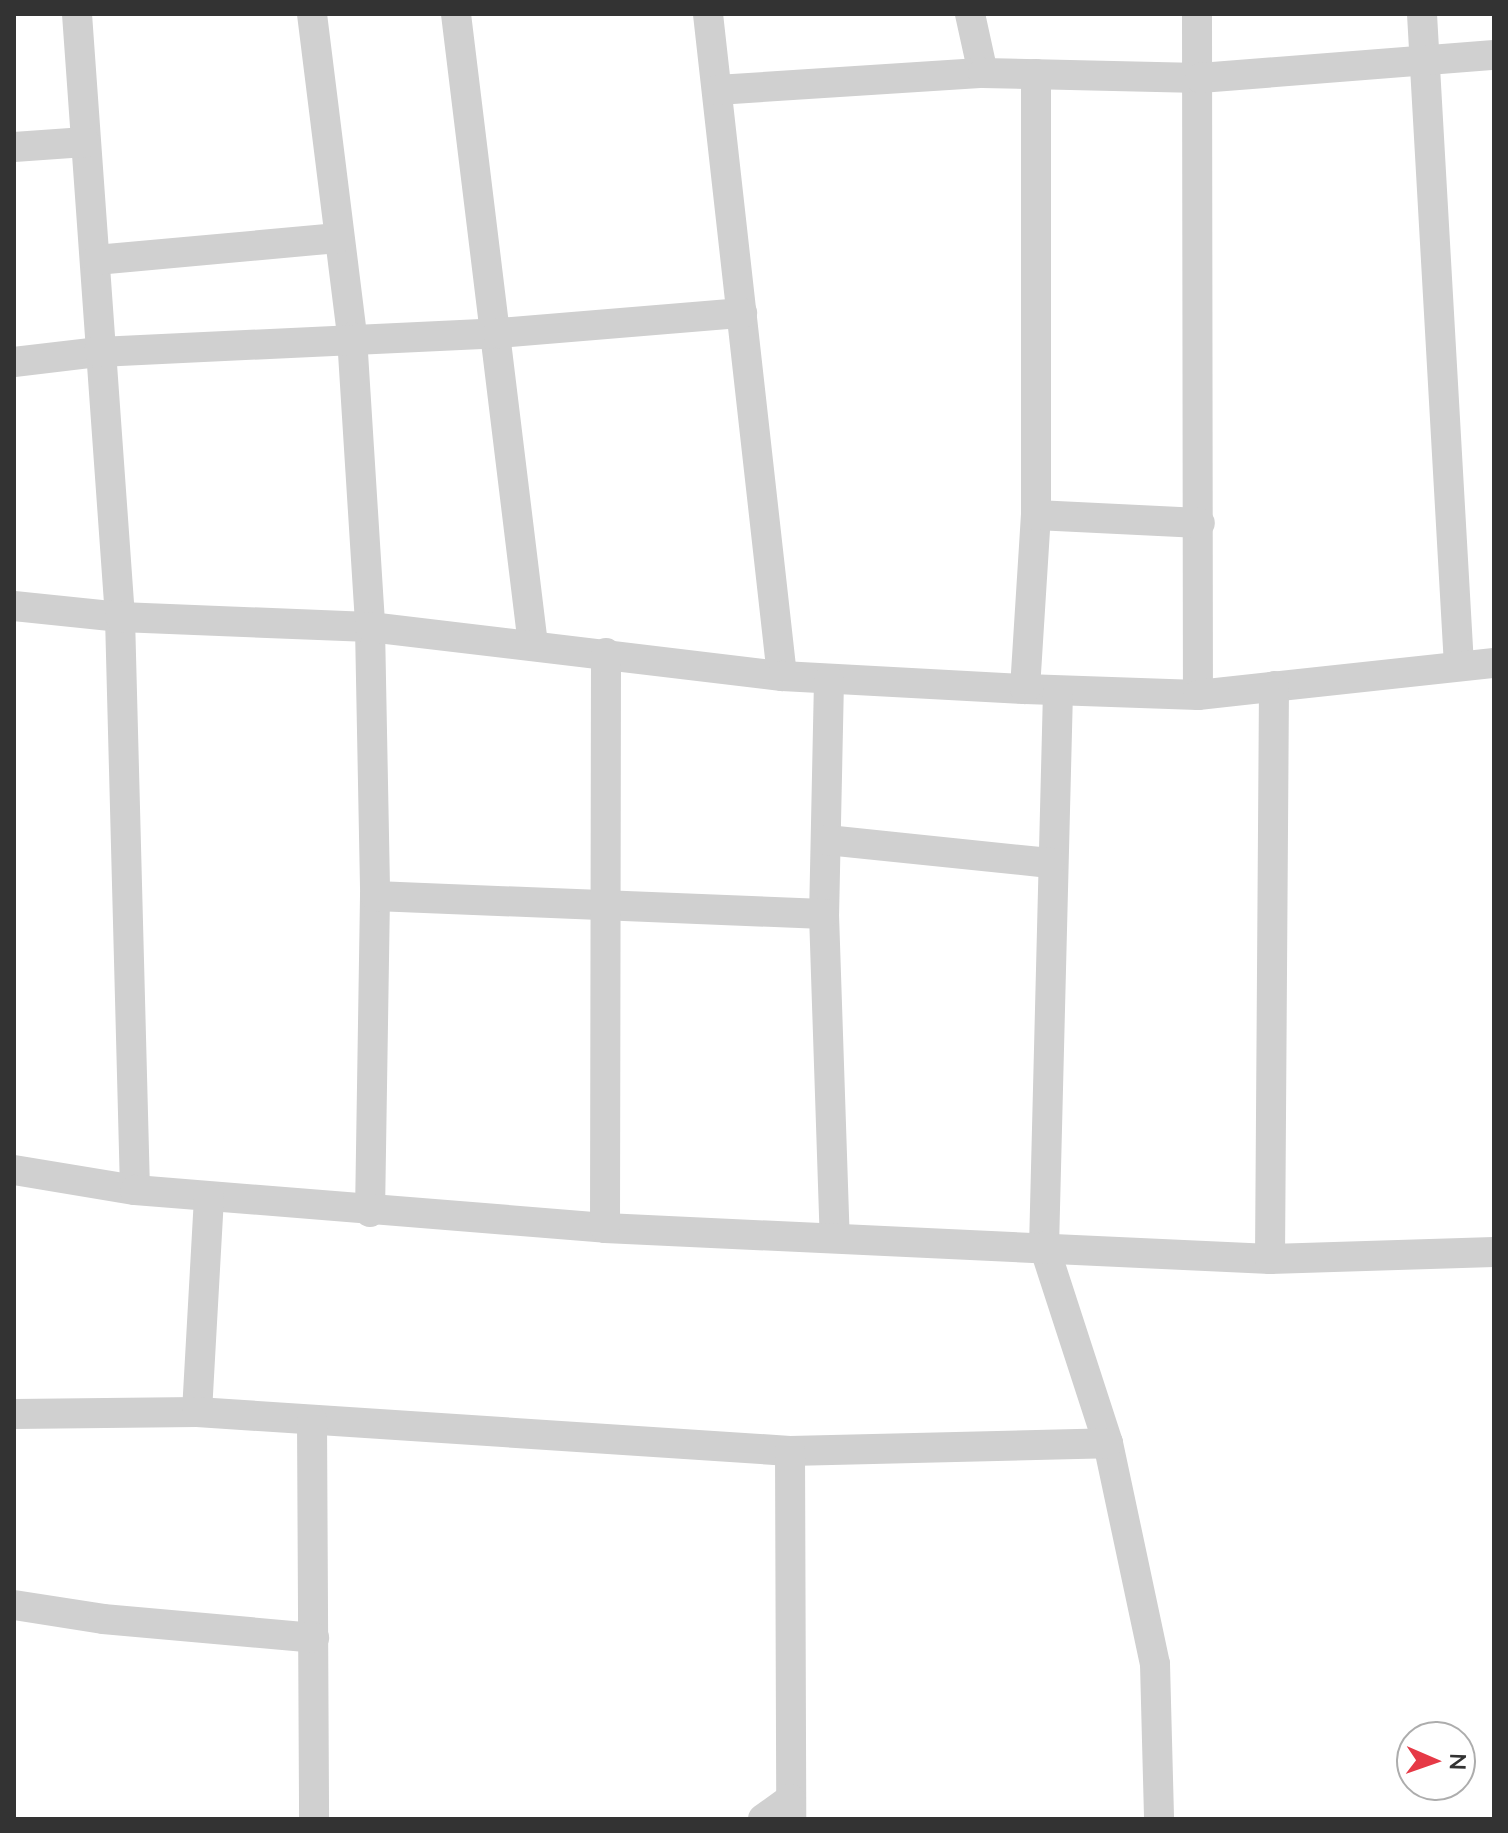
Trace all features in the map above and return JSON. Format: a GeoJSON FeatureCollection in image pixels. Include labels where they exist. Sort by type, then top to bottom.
{"type":"FeatureCollection","features":[{"type":"Feature","properties":{"kind":"street"},"geometry":{"type":"LineString","coordinates":[[77,14],[120,617],[135,1190]]}},
{"type":"Feature","properties":{"kind":"street"},"geometry":{"type":"LineString","coordinates":[[312,14],[352,337],[370,627],[375,896],[370,1212]]}},
{"type":"Feature","properties":{"kind":"street"},"geometry":{"type":"LineString","coordinates":[[456,14],[498,333],[533,645]]}},
{"type":"Feature","properties":{"kind":"street"},"geometry":{"type":"LineString","coordinates":[[708,14],[782,676]]}},
{"type":"Feature","properties":{"kind":"street"},"geometry":{"type":"LineString","coordinates":[[970,14],[983,73]]}},
{"type":"Feature","properties":{"kind":"street"},"geometry":{"type":"LineString","coordinates":[[1197,14],[1200,78],[1198,695]]}},
{"type":"Feature","properties":{"kind":"street"},"geometry":{"type":"LineString","coordinates":[[1422,14],[1459,665]]}},
{"type":"Feature","properties":{"kind":"street"},"geometry":{"type":"LineString","coordinates":[[717,90],[983,73],[1200,78],[1494,55]]}},
{"type":"Feature","properties":{"kind":"street"},"geometry":{"type":"LineString","coordinates":[[1025,689],[1036,515],[1036,74]]}},
{"type":"Feature","properties":{"kind":"street"},"geometry":{"type":"LineString","coordinates":[[14,147],[85,142]]}},
{"type":"Feature","properties":{"kind":"street"},"geometry":{"type":"LineString","coordinates":[[96,260],[338,238]]}},
{"type":"Feature","properties":{"kind":"street"},"geometry":{"type":"LineString","coordinates":[[14,362],[99,352],[352,337],[498,333],[742,313]]}},
{"type":"Feature","properties":{"kind":"street"},"geometry":{"type":"LineString","coordinates":[[1036,515],[1200,523]]}},
{"type":"Feature","properties":{"kind":"street"},"geometry":{"type":"LineString","coordinates":[[14,606],[120,617],[370,627],[782,676],[1058,691],[1198,695],[1494,663]]}},
{"type":"Feature","properties":{"kind":"street"},"geometry":{"type":"LineString","coordinates":[[605,1228],[602,907],[606,653]]}},
{"type":"Feature","properties":{"kind":"street"},"geometry":{"type":"LineString","coordinates":[[829,680],[824,914],[835,1238]]}},
{"type":"Feature","properties":{"kind":"street"},"geometry":{"type":"LineString","coordinates":[[1270,1259],[1274,686]]}},
{"type":"Feature","properties":{"kind":"street"},"geometry":{"type":"LineString","coordinates":[[1058,691],[1050,863],[1044,1246],[1108,1443],[1155,1664],[1159,1819]]}},
{"type":"Feature","properties":{"kind":"street"},"geometry":{"type":"LineString","coordinates":[[827,840],[1050,863]]}},
{"type":"Feature","properties":{"kind":"street"},"geometry":{"type":"LineString","coordinates":[[375,896],[824,914]]}},
{"type":"Feature","properties":{"kind":"street"},"geometry":{"type":"LineString","coordinates":[[14,1170],[135,1190],[370,1212],[605,1228],[1044,1246],[1270,1259],[1494,1252]]}},
{"type":"Feature","properties":{"kind":"street"},"geometry":{"type":"LineString","coordinates":[[197,1412],[209,1197]]}},
{"type":"Feature","properties":{"kind":"street"},"geometry":{"type":"LineString","coordinates":[[14,1414],[197,1412],[790,1451],[1108,1443]]}},
{"type":"Feature","properties":{"kind":"street"},"geometry":{"type":"LineString","coordinates":[[312,1420],[314,1819]]}},
{"type":"Feature","properties":{"kind":"street"},"geometry":{"type":"LineString","coordinates":[[763,1819],[791,1809],[790,1451]]}},
{"type":"Feature","properties":{"kind":"street"},"geometry":{"type":"LineString","coordinates":[[14,1605],[103,1619],[314,1638]]}}]}
